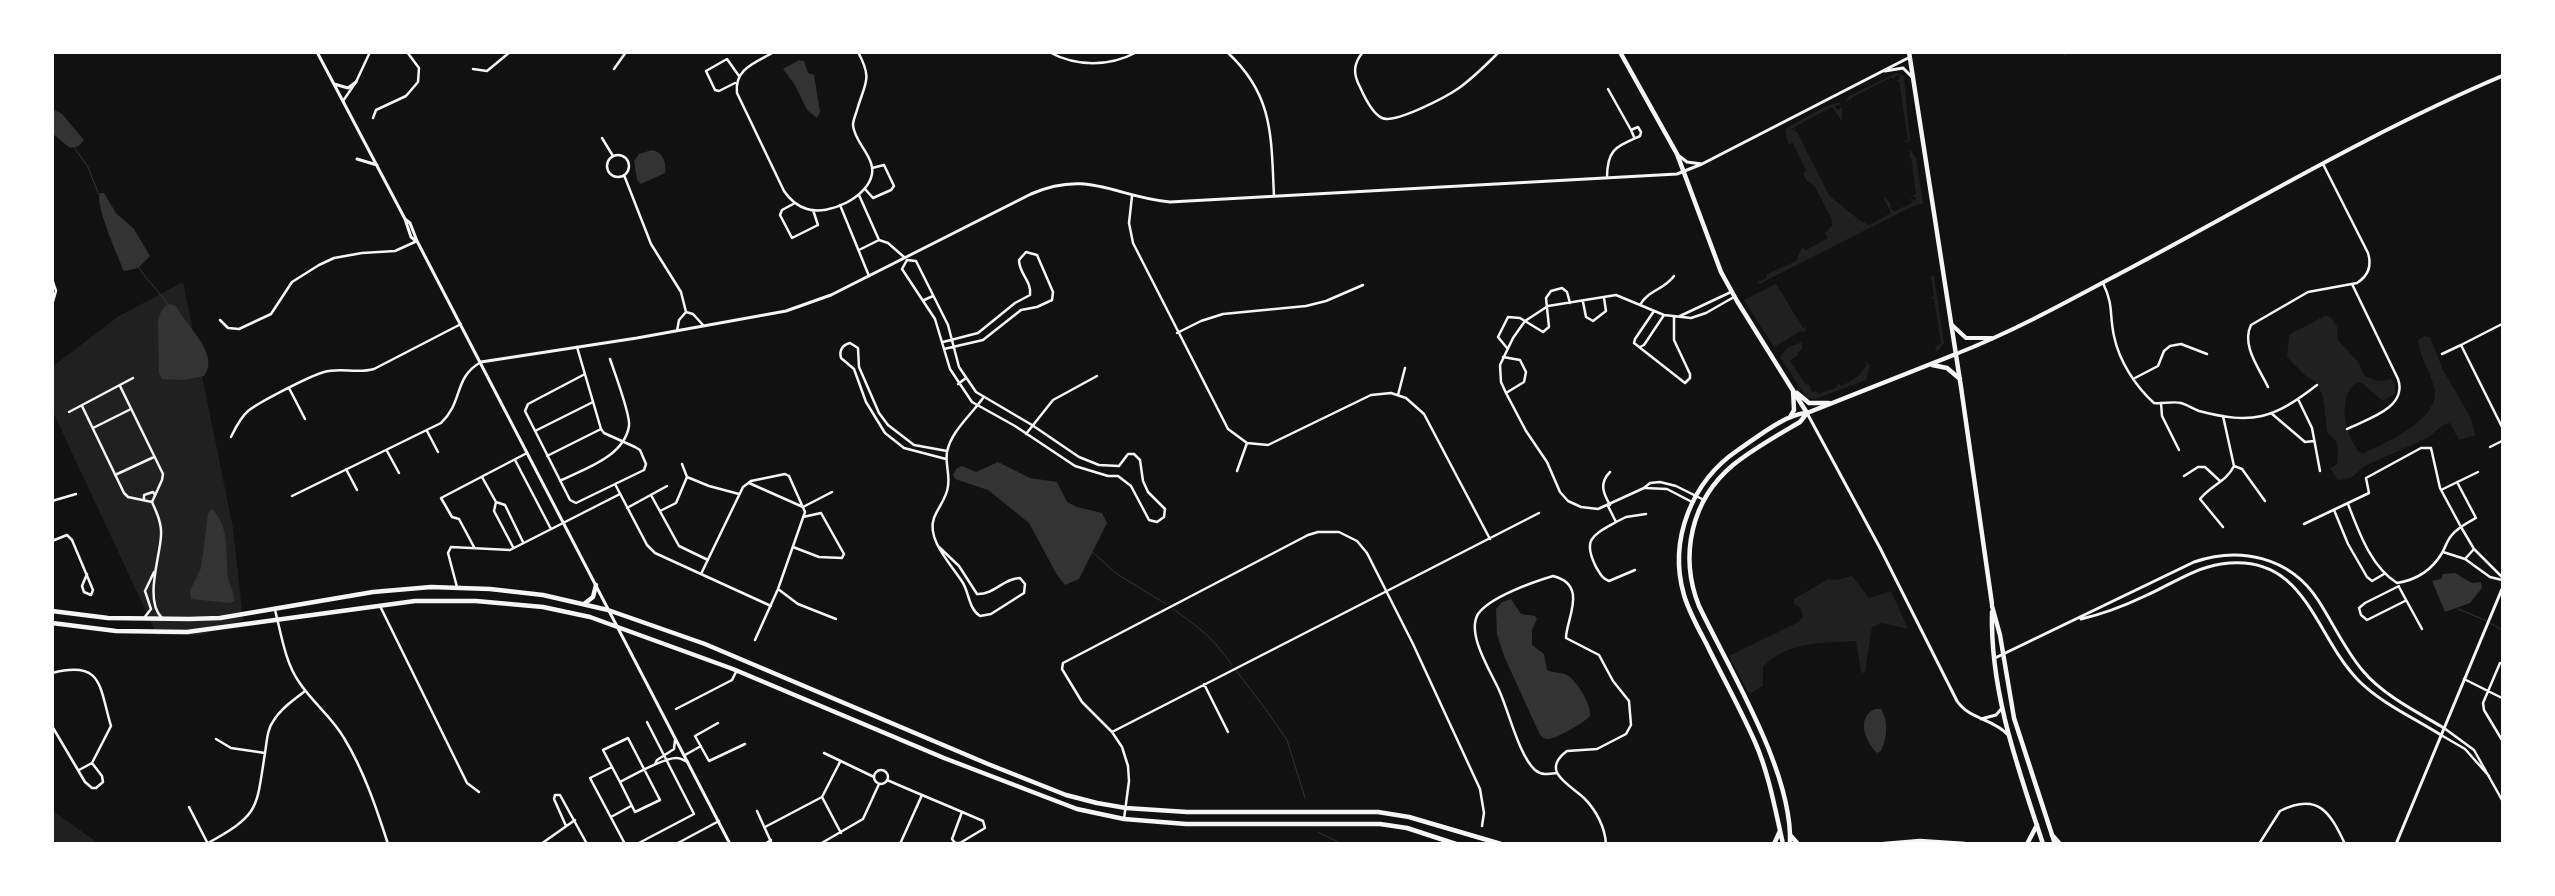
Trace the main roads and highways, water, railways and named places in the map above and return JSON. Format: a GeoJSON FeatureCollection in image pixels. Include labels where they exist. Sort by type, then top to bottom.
{"type":"FeatureCollection","features":[{"type":"Feature","properties":{"kind":"main road"},"geometry":{"type":"LineString","coordinates":[[1620,52],[1678,155],[1712,252],[1731,292],[1807,413]]}},
{"type":"Feature","properties":{"kind":"main road"},"geometry":{"type":"LineString","coordinates":[[1909,55],[1960,379],[1992,605],[2014,718],[2055,844]]}},
{"type":"Feature","properties":{"kind":"main road"},"geometry":{"type":"LineString","coordinates":[[1783,844],[1760,753],[1690,611],[1684,594],[1680,568],[1682,534],[1692,502],[1713,471],[1729,456],[1798,413],[1807,413],[1997,337],[2103,283],[2424,111],[2502,76]]}},
{"type":"Feature","properties":{"kind":"main road"},"geometry":{"type":"LineString","coordinates":[[1951,324],[1966,338],[1997,337]]}},
{"type":"Feature","properties":{"kind":"main road"},"geometry":{"type":"LineString","coordinates":[[1928,365],[1944,367],[1960,379]]}},
{"type":"Feature","properties":{"kind":"main road"},"geometry":{"type":"LineString","coordinates":[[1793,389],[1809,403],[1831,402]]}},
{"type":"Feature","properties":{"kind":"main road"},"geometry":{"type":"LineString","coordinates":[[1790,418],[1794,410],[1793,389]]}},
{"type":"Feature","properties":{"kind":"main road"},"geometry":{"type":"LineString","coordinates":[[1790,844],[1783,795],[1773,761],[1692,589],[1689,568],[1690,537],[1704,501],[1716,482],[1734,464],[1800,422],[1807,413]]}},
{"type":"Feature","properties":{"kind":"main road"},"geometry":{"type":"LineString","coordinates":[[1680,568],[1689,568]]}},
{"type":"Feature","properties":{"kind":"main road"},"geometry":{"type":"LineString","coordinates":[[583,604],[593,597],[596,585]]}},
{"type":"Feature","properties":{"kind":"main road"},"geometry":{"type":"LineString","coordinates":[[52,611],[141,620],[220,618],[373,592],[456,587],[518,592],[608,610],[726,653],[1038,784],[1074,797],[1126,808],[1187,812],[1378,812],[1410,817],[1501,844]]}},
{"type":"Feature","properties":{"kind":"main road"},"geometry":{"type":"LineString","coordinates":[[52,624],[116,631],[187,632],[415,601],[476,601],[534,606],[590,617],[737,670],[953,762],[1077,809],[1124,819],[1186,824],[1380,824],[1407,828],[1456,844]]}},
{"type":"Feature","properties":{"kind":"main road"},"geometry":{"type":"LineString","coordinates":[[1992,605],[1995,658],[2007,734],[2043,844]]}},
{"type":"Feature","properties":{"kind":"main road"},"geometry":{"type":"LineString","coordinates":[[2027,844],[2037,825]]}},
{"type":"Feature","properties":{"kind":"main road"},"geometry":{"type":"LineString","coordinates":[[1774,844],[1781,830]]}},
{"type":"Feature","properties":{"kind":"main road"},"geometry":{"type":"LineString","coordinates":[[1789,834],[1798,844]]}},
{"type":"Feature","properties":{"kind":"main road"},"geometry":{"type":"LineString","coordinates":[[2052,834],[2060,844]]}},
{"type":"Feature","properties":{"kind":"main road"},"geometry":{"type":"LineString","coordinates":[[1884,844],[1965,844]]}},
{"type":"Feature","properties":{"kind":"waterway"},"geometry":{"type":"LineString","coordinates":[[2064,52],[2066,56]]}},
{"type":"Feature","properties":{"kind":"waterway"},"geometry":{"type":"LineString","coordinates":[[74,147],[88,167],[99,195]]}},
{"type":"Feature","properties":{"kind":"waterway"},"geometry":{"type":"LineString","coordinates":[[139,267],[168,305]]}},
{"type":"Feature","properties":{"kind":"waterway"},"geometry":{"type":"LineString","coordinates":[[1091,551],[1117,574],[1166,604]]}},
{"type":"Feature","properties":{"kind":"waterway"},"geometry":{"type":"LineString","coordinates":[[1173,609],[1206,634],[1232,665]]}},
{"type":"Feature","properties":{"kind":"waterway"},"geometry":{"type":"LineString","coordinates":[[2458,609],[2487,621]]}},
{"type":"Feature","properties":{"kind":"waterway"},"geometry":{"type":"LineString","coordinates":[[2490,623],[2502,630]]}},
{"type":"Feature","properties":{"kind":"waterway"},"geometry":{"type":"LineString","coordinates":[[1235,669],[1287,740],[1305,798]]}},
{"type":"Feature","properties":{"kind":"waterway"},"geometry":{"type":"LineString","coordinates":[[1318,832],[1342,844]]}}]}
